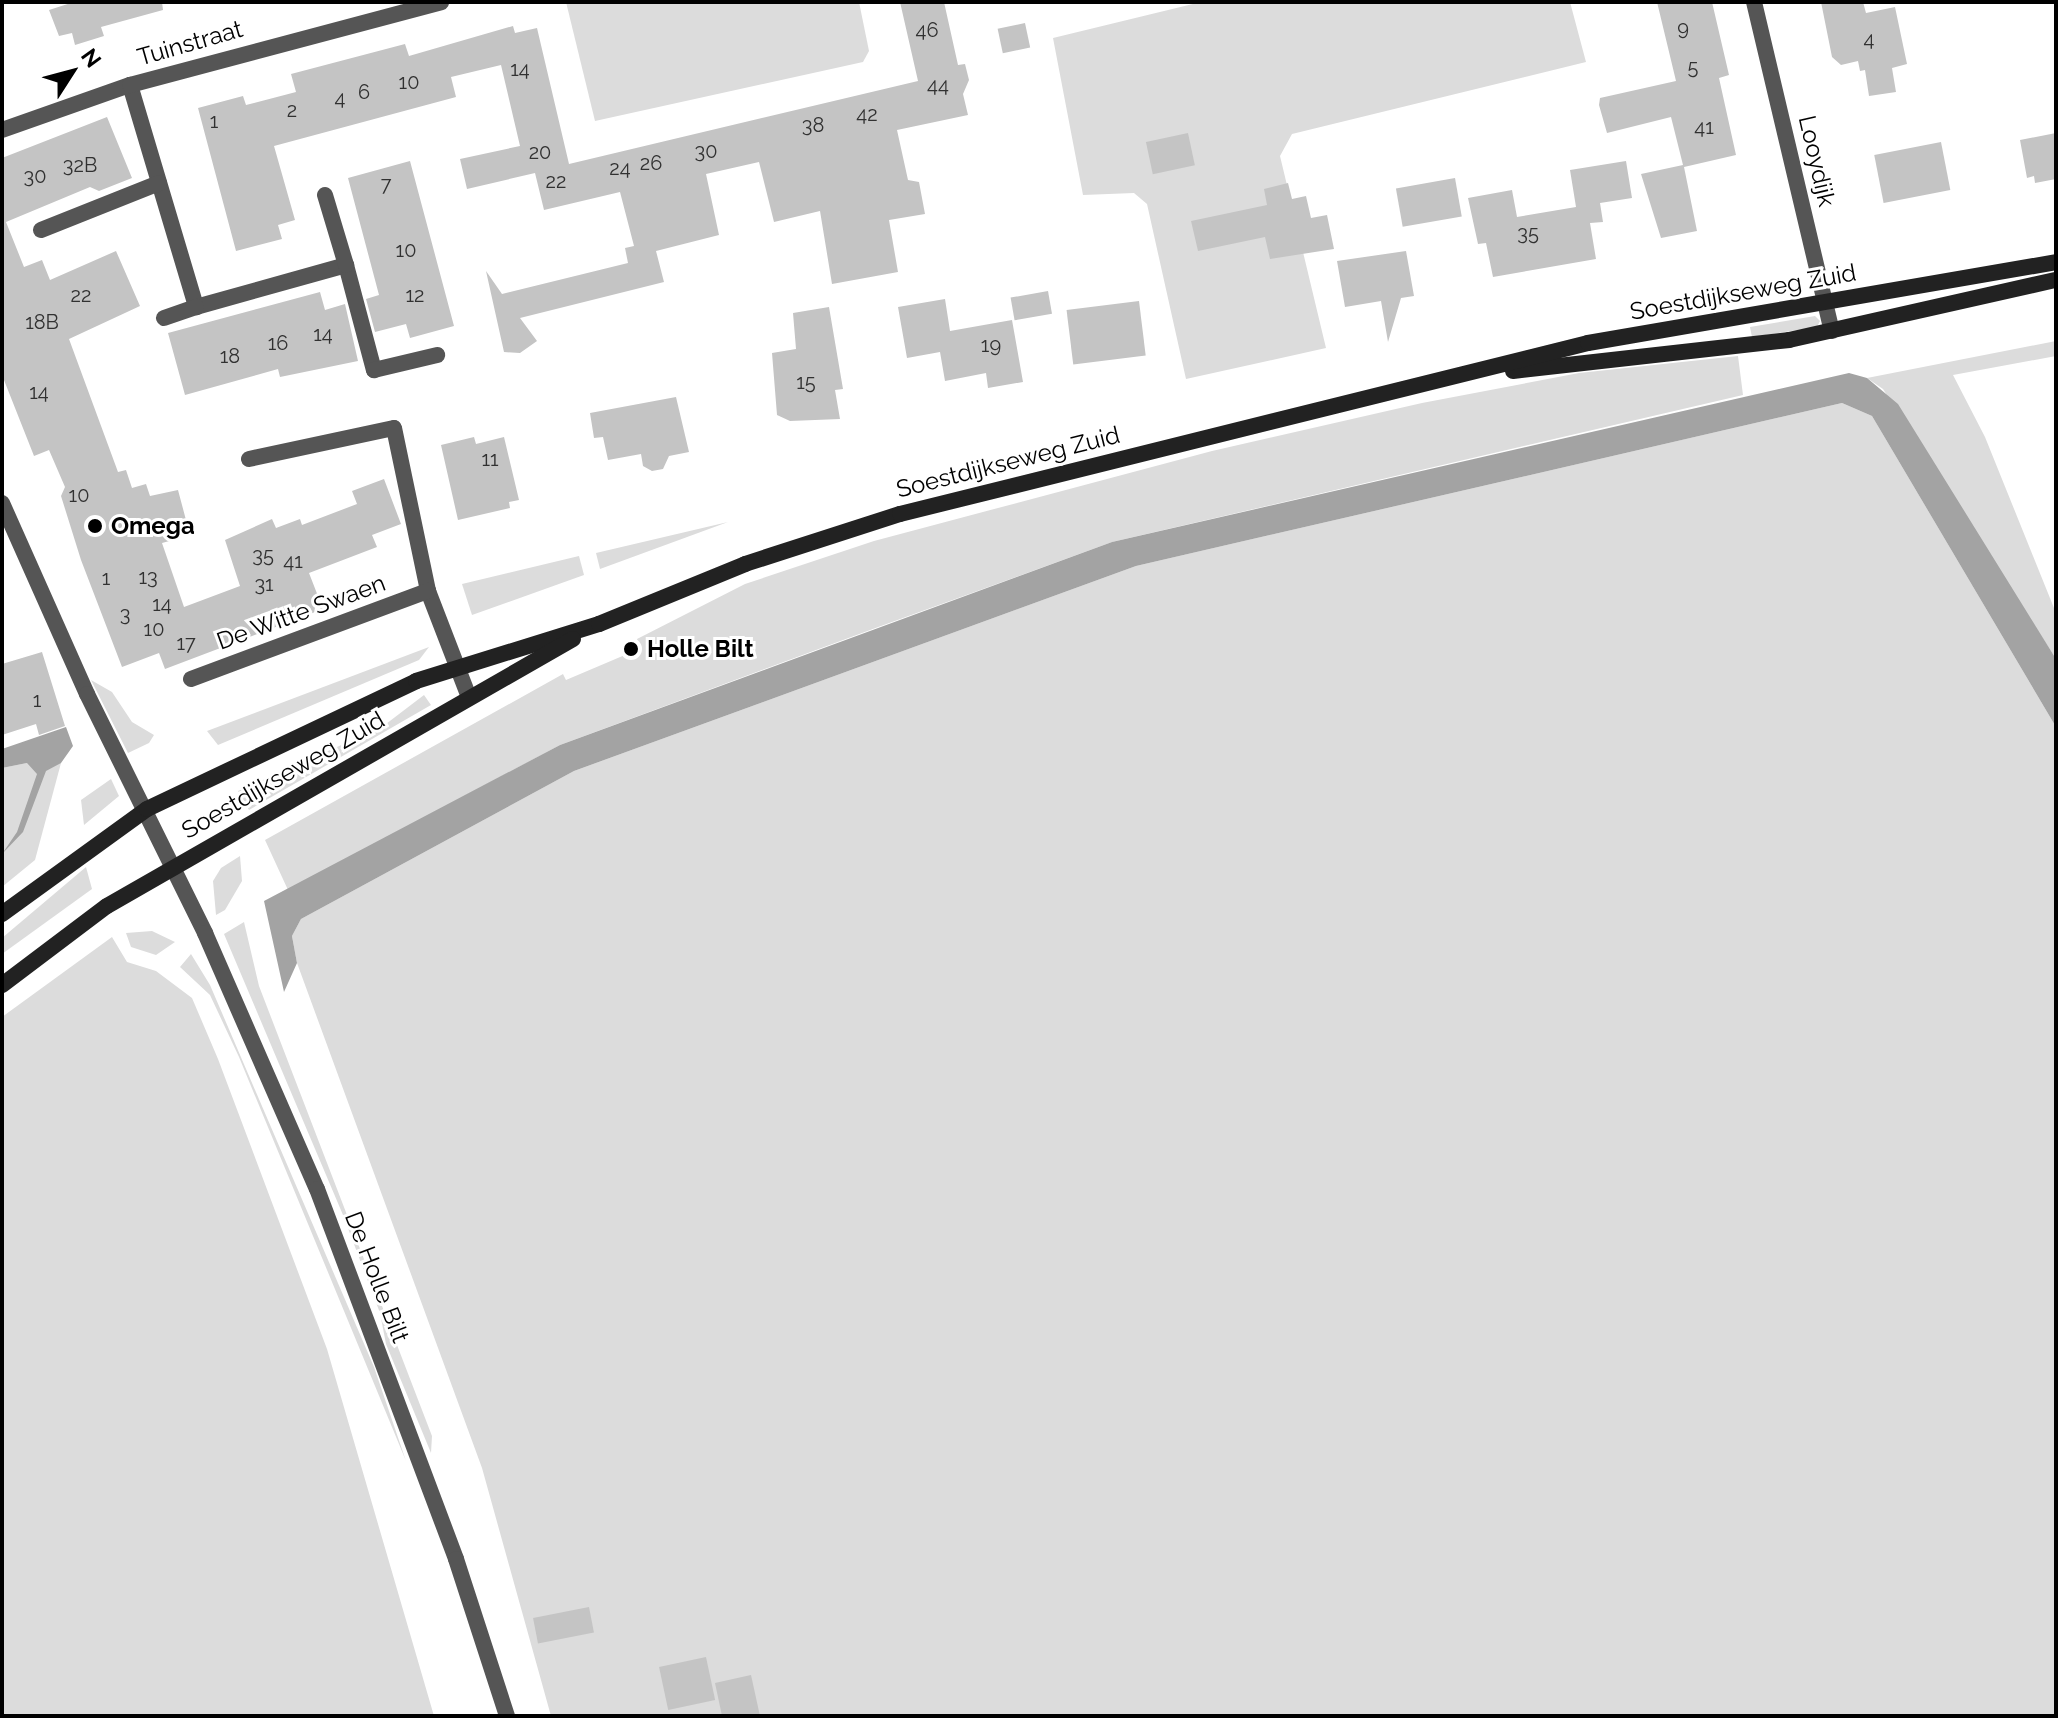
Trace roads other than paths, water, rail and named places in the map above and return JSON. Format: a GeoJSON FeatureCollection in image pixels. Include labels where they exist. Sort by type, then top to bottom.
{"type":"FeatureCollection","features":[{"type":"Feature","properties":{"kind":"main road","name":"Soestdijkseweg Zuid"},"geometry":{"type":"LineString","coordinates":[[2,914],[147,809],[455,665],[599,624],[745,564],[900,514],[1588,343],[2056,262]]}},
{"type":"Feature","properties":{"kind":"main road","name":"Soestdijkseweg Zuid"},"geometry":{"type":"LineString","coordinates":[[1440,381],[1745,347],[1832,331],[2056,280]]}},
{"type":"Feature","properties":{"kind":"main road","name":"Soestdijkseweg Zuid"},"geometry":{"type":"LineString","coordinates":[[2,985],[77,926],[173,867],[599,624]]}},
{"type":"Feature","properties":{"kind":"street","name":"Tuinstraat"},"geometry":{"type":"LineString","coordinates":[[2,130],[130,85],[441,2]]}},
{"type":"Feature","properties":{"kind":"street","name":"Looydijk"},"geometry":{"type":"LineString","coordinates":[[1754,2],[1832,331]]}},
{"type":"Feature","properties":{"kind":"street"},"geometry":{"type":"LineString","coordinates":[[130,85],[196,307]]}},
{"type":"Feature","properties":{"kind":"street"},"geometry":{"type":"LineString","coordinates":[[41,230],[159,183]]}},
{"type":"Feature","properties":{"kind":"street"},"geometry":{"type":"LineString","coordinates":[[325,195],[374,370],[437,355]]}},
{"type":"Feature","properties":{"kind":"street"},"geometry":{"type":"LineString","coordinates":[[164,318],[346,265]]}},
{"type":"Feature","properties":{"kind":"street"},"geometry":{"type":"LineString","coordinates":[[249,459],[394,428],[428,591],[469,697]]}},
{"type":"Feature","properties":{"kind":"street","name":"De Holle Bilt"},"geometry":{"type":"LineString","coordinates":[[2,503],[93,709],[147,809],[322,1203],[456,1559],[507,1716]]}},
{"type":"Feature","properties":{"kind":"street","name":"De Witte Swaen"},"geometry":{"type":"LineString","coordinates":[[191,679],[428,591]]}},
{"type":"Feature","properties":{"kind":"place","name":"Omega"},"geometry":{"type":"Point","coordinates":[95,526]}},
{"type":"Feature","properties":{"kind":"place","name":"Holle Bilt"},"geometry":{"type":"Point","coordinates":[631,649]}}]}
